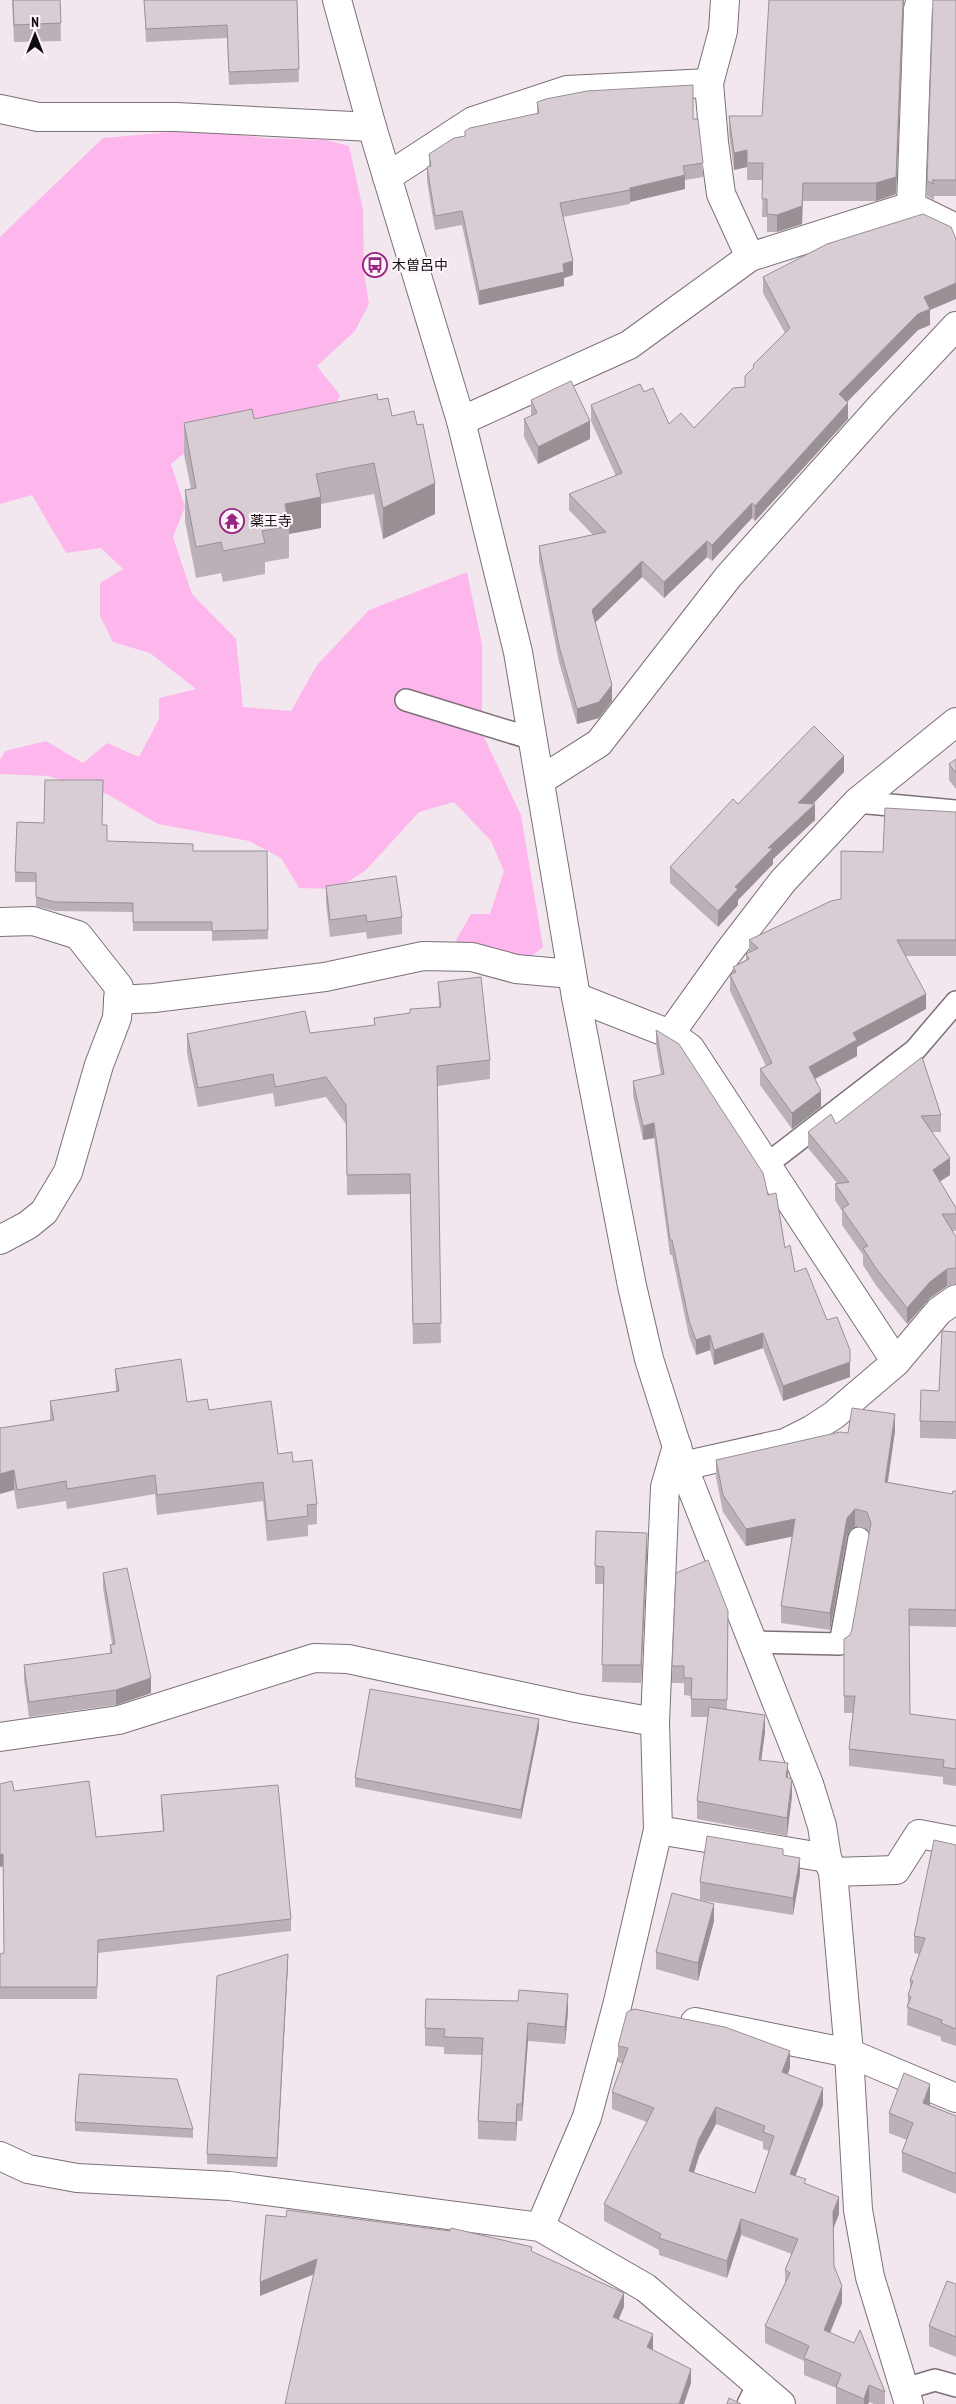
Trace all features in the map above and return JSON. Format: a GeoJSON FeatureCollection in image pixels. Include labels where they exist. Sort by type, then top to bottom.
{"type":"FeatureCollection","features":[{"type":"Feature","properties":{"kind":"street"},"geometry":{"type":"LineString","coordinates":[[337,0],[372,127],[461,421],[518,652],[574,985],[632,1286],[649,1359],[680,1456],[809,1784],[822,1826],[830,1865],[849,2054],[858,2210],[870,2277],[907,2397]]}},
{"type":"Feature","properties":{"kind":"street"},"geometry":{"type":"LineString","coordinates":[[725,0],[723,31],[708,83],[721,194],[750,257]]}},
{"type":"Feature","properties":{"kind":"street"},"geometry":{"type":"LineString","coordinates":[[911,206],[918,9],[922,0]]}},
{"type":"Feature","properties":{"kind":"street"},"geometry":{"type":"LineString","coordinates":[[387,177],[473,121],[567,90],[708,83]]}},
{"type":"Feature","properties":{"kind":"street"},"geometry":{"type":"LineString","coordinates":[[0,109],[38,117],[176,117],[372,127]]}},
{"type":"Feature","properties":{"kind":"street"},"geometry":{"type":"LineString","coordinates":[[461,421],[630,345],[750,257],[911,206],[956,228]]}},
{"type":"Feature","properties":{"kind":"street"},"geometry":{"type":"LineString","coordinates":[[541,780],[598,743],[728,577],[881,406],[956,326]]}},
{"type":"Feature","properties":{"kind":"street"},"geometry":{"type":"LineString","coordinates":[[670,1034],[727,954],[783,881],[857,802],[956,722]]}},
{"type":"Feature","properties":{"kind":"street"},"geometry":{"type":"LineString","coordinates":[[0,922],[33,921],[78,935],[120,987],[117,1018],[99,1065],[68,1172],[44,1212],[28,1225],[0,1240]]}},
{"type":"Feature","properties":{"kind":"street"},"geometry":{"type":"LineString","coordinates":[[118,1000],[154,998],[325,977],[423,956],[472,957],[574,985],[670,1034],[690,1048],[896,1362]]}},
{"type":"Feature","properties":{"kind":"street"},"geometry":{"type":"LineString","coordinates":[[680,1456],[785,1443],[811,1430],[834,1414],[896,1362],[939,1310],[956,1299]]}},
{"type":"Feature","properties":{"kind":"street"},"geometry":{"type":"LineString","coordinates":[[540,2227],[587,2117],[617,2006],[658,1830],[655,1722],[665,1487],[680,1456]]}},
{"type":"Feature","properties":{"kind":"street"},"geometry":{"type":"LineString","coordinates":[[0,1737],[120,1720],[314,1658],[348,1659],[576,1708],[655,1722]]}},
{"type":"Feature","properties":{"kind":"street"},"geometry":{"type":"LineString","coordinates":[[658,1830],[830,1865],[896,1870],[920,1834],[956,1841]]}},
{"type":"Feature","properties":{"kind":"street"},"geometry":{"type":"LineString","coordinates":[[617,2006],[646,2012]]}},
{"type":"Feature","properties":{"kind":"street"},"geometry":{"type":"LineString","coordinates":[[675,2018],[849,2054],[956,2098]]}},
{"type":"Feature","properties":{"kind":"street"},"geometry":{"type":"LineString","coordinates":[[0,2156],[28,2169],[77,2178],[230,2186],[540,2227],[646,2288],[753,2394],[781,2404]]}},
{"type":"Feature","properties":{"kind":"lane"},"geometry":{"type":"LineString","coordinates":[[406,700],[533,739]]}},
{"type":"Feature","properties":{"kind":"lane"},"geometry":{"type":"LineString","coordinates":[[857,802],[956,811]]}},
{"type":"Feature","properties":{"kind":"lane"},"geometry":{"type":"LineString","coordinates":[[766,1165],[915,1050],[956,1002]]}},
{"type":"Feature","properties":{"kind":"lane"},"geometry":{"type":"LineString","coordinates":[[753,1642],[840,1644],[859,1538]]}},
{"type":"Feature","properties":{"kind":"lane"},"geometry":{"type":"LineString","coordinates":[[907,2397],[935,2380],[956,2386]]}},
{"type":"Feature","properties":{"kind":"shaded area"},"geometry":{"type":"Polygon","coordinates":[[[195,130],[264,138],[326,140],[349,146],[363,209],[364,273],[369,304],[355,331],[317,366],[340,395],[327,427],[193,446],[171,464],[185,507],[173,537],[192,594],[236,639],[243,707],[291,711],[317,665],[369,610],[467,572],[482,644],[482,733],[521,815],[543,947],[531,957],[452,947],[471,914],[490,914],[504,871],[491,841],[454,802],[419,812],[366,870],[337,889],[299,888],[281,858],[249,841],[158,824],[107,794],[48,776],[0,774],[0,760],[5,751],[46,741],[83,763],[107,743],[139,757],[159,719],[159,698],[196,689],[150,653],[113,642],[100,616],[100,583],[123,569],[101,548],[66,553],[32,495],[0,504],[0,237],[103,138],[195,130]]]}},
{"type":"Feature","properties":{"kind":"building"},"geometry":{"type":"Polygon","coordinates":[[[13,0],[60,0],[61,23],[14,25],[13,0]]]}},
{"type":"Feature","properties":{"kind":"building"},"geometry":{"type":"Polygon","coordinates":[[[144,0],[297,0],[299,69],[229,72],[227,25],[146,29],[144,0]]]}},
{"type":"Feature","properties":{"kind":"building"},"geometry":{"type":"Polygon","coordinates":[[[769,0],[903,0],[896,177],[876,183],[803,183],[802,206],[777,215],[767,214],[767,199],[762,199],[763,163],[747,163],[747,150],[734,153],[729,116],[762,116],[769,0]]]}},
{"type":"Feature","properties":{"kind":"building"},"geometry":{"type":"Polygon","coordinates":[[[933,0],[956,0],[956,180],[932,180],[934,184],[927,181],[933,0]]]}},
{"type":"Feature","properties":{"kind":"building"},"geometry":{"type":"Polygon","coordinates":[[[693,85],[693,119],[698,119],[703,163],[683,166],[685,175],[630,188],[630,190],[560,203],[573,261],[563,264],[564,272],[479,291],[462,211],[435,216],[427,167],[431,166],[429,154],[454,138],[465,136],[465,131],[470,128],[539,113],[537,102],[546,99],[587,91],[693,85]]]}},
{"type":"Feature","properties":{"kind":"building"},"geometry":{"type":"Polygon","coordinates":[[[923,214],[951,227],[956,239],[956,283],[924,297],[930,309],[918,314],[839,394],[848,403],[755,506],[752,503],[712,545],[707,541],[664,582],[642,561],[592,610],[612,685],[599,702],[577,709],[559,646],[539,546],[606,532],[569,494],[622,473],[591,405],[640,384],[644,392],[653,388],[669,424],[681,413],[694,428],[733,388],[745,387],[745,376],[754,367],[753,365],[790,328],[763,277],[827,244],[923,214]]]}},
{"type":"Feature","properties":{"kind":"building"},"geometry":{"type":"Polygon","coordinates":[[[571,381],[590,421],[538,447],[524,419],[537,413],[531,400],[571,381]]]}},
{"type":"Feature","properties":{"kind":"building"},"geometry":{"type":"Polygon","coordinates":[[[377,394],[378,400],[388,398],[392,416],[414,411],[417,425],[423,424],[435,483],[383,508],[374,463],[316,474],[321,497],[285,504],[289,526],[262,531],[265,543],[223,551],[221,542],[196,547],[185,490],[196,488],[184,423],[252,409],[254,419],[377,394]]]}},
{"type":"Feature","properties":{"kind":"building"},"geometry":{"type":"Polygon","coordinates":[[[814,726],[844,756],[798,803],[815,804],[768,848],[773,848],[735,887],[738,889],[718,911],[670,867],[733,799],[738,804],[814,726]]]}},
{"type":"Feature","properties":{"kind":"building"},"geometry":{"type":"Polygon","coordinates":[[[956,759],[956,773],[949,764],[956,759]]]}},
{"type":"Feature","properties":{"kind":"building"},"geometry":{"type":"Polygon","coordinates":[[[45,780],[103,780],[102,825],[107,825],[107,841],[193,844],[193,851],[267,851],[268,930],[212,931],[212,922],[133,922],[133,903],[55,902],[36,897],[36,873],[15,872],[17,822],[44,823],[45,780]]]}},
{"type":"Feature","properties":{"kind":"building"},"geometry":{"type":"Polygon","coordinates":[[[885,808],[956,812],[956,940],[897,940],[926,994],[853,1033],[857,1040],[809,1067],[821,1091],[792,1113],[760,1069],[772,1063],[730,975],[736,972],[733,967],[749,959],[746,954],[758,948],[749,940],[831,901],[841,899],[841,851],[883,852],[885,808]]]}},
{"type":"Feature","properties":{"kind":"building"},"geometry":{"type":"Polygon","coordinates":[[[396,876],[402,917],[367,922],[366,915],[330,920],[326,886],[396,876]]]}},
{"type":"Feature","properties":{"kind":"building"},"geometry":{"type":"Polygon","coordinates":[[[481,977],[490,1060],[437,1066],[441,1323],[413,1324],[410,1174],[347,1175],[346,1105],[326,1077],[275,1087],[273,1074],[198,1088],[187,1034],[305,1011],[310,1033],[375,1025],[374,1018],[410,1013],[410,1009],[441,1007],[438,982],[481,977]]]}},
{"type":"Feature","properties":{"kind":"building"},"geometry":{"type":"Polygon","coordinates":[[[656,1030],[679,1044],[763,1173],[768,1195],[776,1193],[785,1248],[790,1245],[795,1272],[806,1268],[827,1320],[837,1317],[850,1350],[850,1362],[783,1386],[763,1333],[714,1350],[710,1335],[696,1340],[689,1321],[672,1240],[670,1240],[654,1123],[643,1126],[633,1081],[664,1074],[656,1030]]]}},
{"type":"Feature","properties":{"kind":"building"},"geometry":{"type":"Polygon","coordinates":[[[922,1057],[941,1115],[921,1116],[950,1158],[933,1170],[956,1208],[956,1214],[942,1214],[956,1237],[956,1268],[947,1269],[930,1282],[907,1308],[875,1267],[863,1248],[868,1246],[842,1209],[849,1204],[835,1184],[849,1182],[808,1132],[831,1114],[836,1124],[922,1057]]]}},
{"type":"Feature","properties":{"kind":"building"},"geometry":{"type":"Polygon","coordinates":[[[942,1331],[956,1332],[956,1422],[920,1421],[921,1390],[939,1391],[942,1331]]]}},
{"type":"Feature","properties":{"kind":"building"},"geometry":{"type":"Polygon","coordinates":[[[181,1359],[187,1402],[207,1399],[209,1410],[271,1401],[278,1454],[292,1452],[293,1462],[312,1460],[317,1504],[307,1505],[308,1516],[267,1521],[263,1482],[157,1495],[155,1475],[67,1489],[66,1481],[17,1490],[14,1470],[0,1474],[0,1428],[54,1420],[50,1401],[119,1391],[115,1369],[181,1359]]]}},
{"type":"Feature","properties":{"kind":"building"},"geometry":{"type":"Polygon","coordinates":[[[852,1408],[895,1414],[885,1482],[952,1494],[953,1491],[956,1491],[956,1610],[909,1609],[910,1714],[956,1720],[956,1769],[943,1767],[944,1760],[849,1749],[855,1696],[844,1696],[844,1639],[850,1635],[852,1629],[871,1523],[867,1512],[855,1509],[847,1518],[830,1613],[781,1606],[795,1519],[746,1529],[723,1495],[716,1460],[840,1432],[848,1433],[852,1408]]]}},
{"type":"Feature","properties":{"kind":"building"},"geometry":{"type":"Polygon","coordinates":[[[596,1531],[647,1533],[641,1665],[602,1665],[604,1567],[595,1566],[596,1531]]]}},
{"type":"Feature","properties":{"kind":"building"},"geometry":{"type":"Polygon","coordinates":[[[708,1560],[728,1611],[727,1700],[691,1699],[692,1678],[684,1678],[684,1666],[672,1666],[676,1573],[708,1560]]]}},
{"type":"Feature","properties":{"kind":"building"},"geometry":{"type":"Polygon","coordinates":[[[127,1568],[151,1678],[116,1690],[29,1702],[24,1665],[112,1653],[110,1645],[115,1644],[103,1573],[127,1568]]]}},
{"type":"Feature","properties":{"kind":"building"},"geometry":{"type":"Polygon","coordinates":[[[370,1689],[539,1719],[521,1810],[355,1778],[370,1689]]]}},
{"type":"Feature","properties":{"kind":"building"},"geometry":{"type":"Polygon","coordinates":[[[709,1707],[765,1715],[759,1760],[788,1763],[786,1777],[792,1779],[787,1818],[697,1801],[709,1707]]]}},
{"type":"Feature","properties":{"kind":"building"},"geometry":{"type":"Polygon","coordinates":[[[12,1781],[14,1791],[89,1781],[96,1837],[164,1831],[161,1795],[278,1785],[291,1919],[98,1940],[97,1987],[0,1987],[0,1954],[4,1953],[3,1854],[0,1855],[0,1784],[12,1781]]]}},
{"type":"Feature","properties":{"kind":"building"},"geometry":{"type":"Polygon","coordinates":[[[707,1836],[783,1849],[783,1855],[800,1858],[793,1898],[700,1882],[707,1836]]]}},
{"type":"Feature","properties":{"kind":"building"},"geometry":{"type":"Polygon","coordinates":[[[934,1840],[956,1845],[956,2029],[941,2023],[942,2020],[907,2007],[911,1997],[908,1995],[913,1981],[910,1981],[925,1938],[914,1936],[934,1840]]]}},
{"type":"Feature","properties":{"kind":"building"},"geometry":{"type":"Polygon","coordinates":[[[672,1893],[714,1904],[698,1963],[656,1952],[672,1893]]]}},
{"type":"Feature","properties":{"kind":"building"},"geometry":{"type":"Polygon","coordinates":[[[288,1954],[277,2158],[207,2154],[217,1976],[288,1954]]]}},
{"type":"Feature","properties":{"kind":"building"},"geometry":{"type":"Polygon","coordinates":[[[519,1990],[568,1994],[565,2027],[528,2023],[522,2104],[517,2104],[516,2123],[478,2121],[483,2038],[444,2037],[445,2029],[425,2028],[426,1999],[518,2001],[519,1990]]]}},
{"type":"Feature","properties":{"kind":"building"},"geometry":{"type":"Polygon","coordinates":[[[634,2009],[725,2027],[790,2051],[782,2072],[823,2088],[790,2174],[806,2179],[804,2183],[839,2197],[833,2212],[834,2266],[842,2286],[824,2330],[854,2343],[860,2330],[885,2392],[869,2385],[864,2399],[836,2387],[841,2374],[804,2358],[809,2346],[765,2326],[790,2273],[785,2270],[798,2239],[741,2219],[727,2261],[659,2238],[661,2234],[604,2204],[654,2108],[612,2092],[628,2048],[618,2046],[627,2012],[634,2009]],[[716,2107],[699,2139],[689,2171],[755,2193],[774,2136],[763,2132],[765,2126],[716,2107]]]}},
{"type":"Feature","properties":{"kind":"building"},"geometry":{"type":"Polygon","coordinates":[[[904,2073],[930,2084],[923,2103],[956,2116],[956,2174],[902,2152],[913,2123],[889,2113],[904,2073]]]}},
{"type":"Feature","properties":{"kind":"building"},"geometry":{"type":"Polygon","coordinates":[[[79,2074],[177,2079],[193,2129],[75,2122],[79,2074]]]}},
{"type":"Feature","properties":{"kind":"building"},"geometry":{"type":"Polygon","coordinates":[[[287,2210],[450,2231],[451,2228],[532,2247],[531,2251],[624,2293],[613,2317],[653,2334],[647,2347],[691,2369],[679,2404],[285,2404],[317,2259],[260,2282],[266,2215],[286,2217],[287,2210]]]}},
{"type":"Feature","properties":{"kind":"building"},"geometry":{"type":"Polygon","coordinates":[[[947,2281],[956,2284],[956,2337],[929,2326],[947,2281]]]}},
{"type":"Feature","properties":{"kind":"building"},"geometry":{"type":"Polygon","coordinates":[[[729,2398],[741,2404],[727,2404],[729,2398]]]}},
{"type":"Feature","properties":{"kind":"place","name":"木曽呂中"},"geometry":{"type":"Point","coordinates":[375,265]}},
{"type":"Feature","properties":{"kind":"place","name":"薬王寺"},"geometry":{"type":"Point","coordinates":[232,521]}}]}
